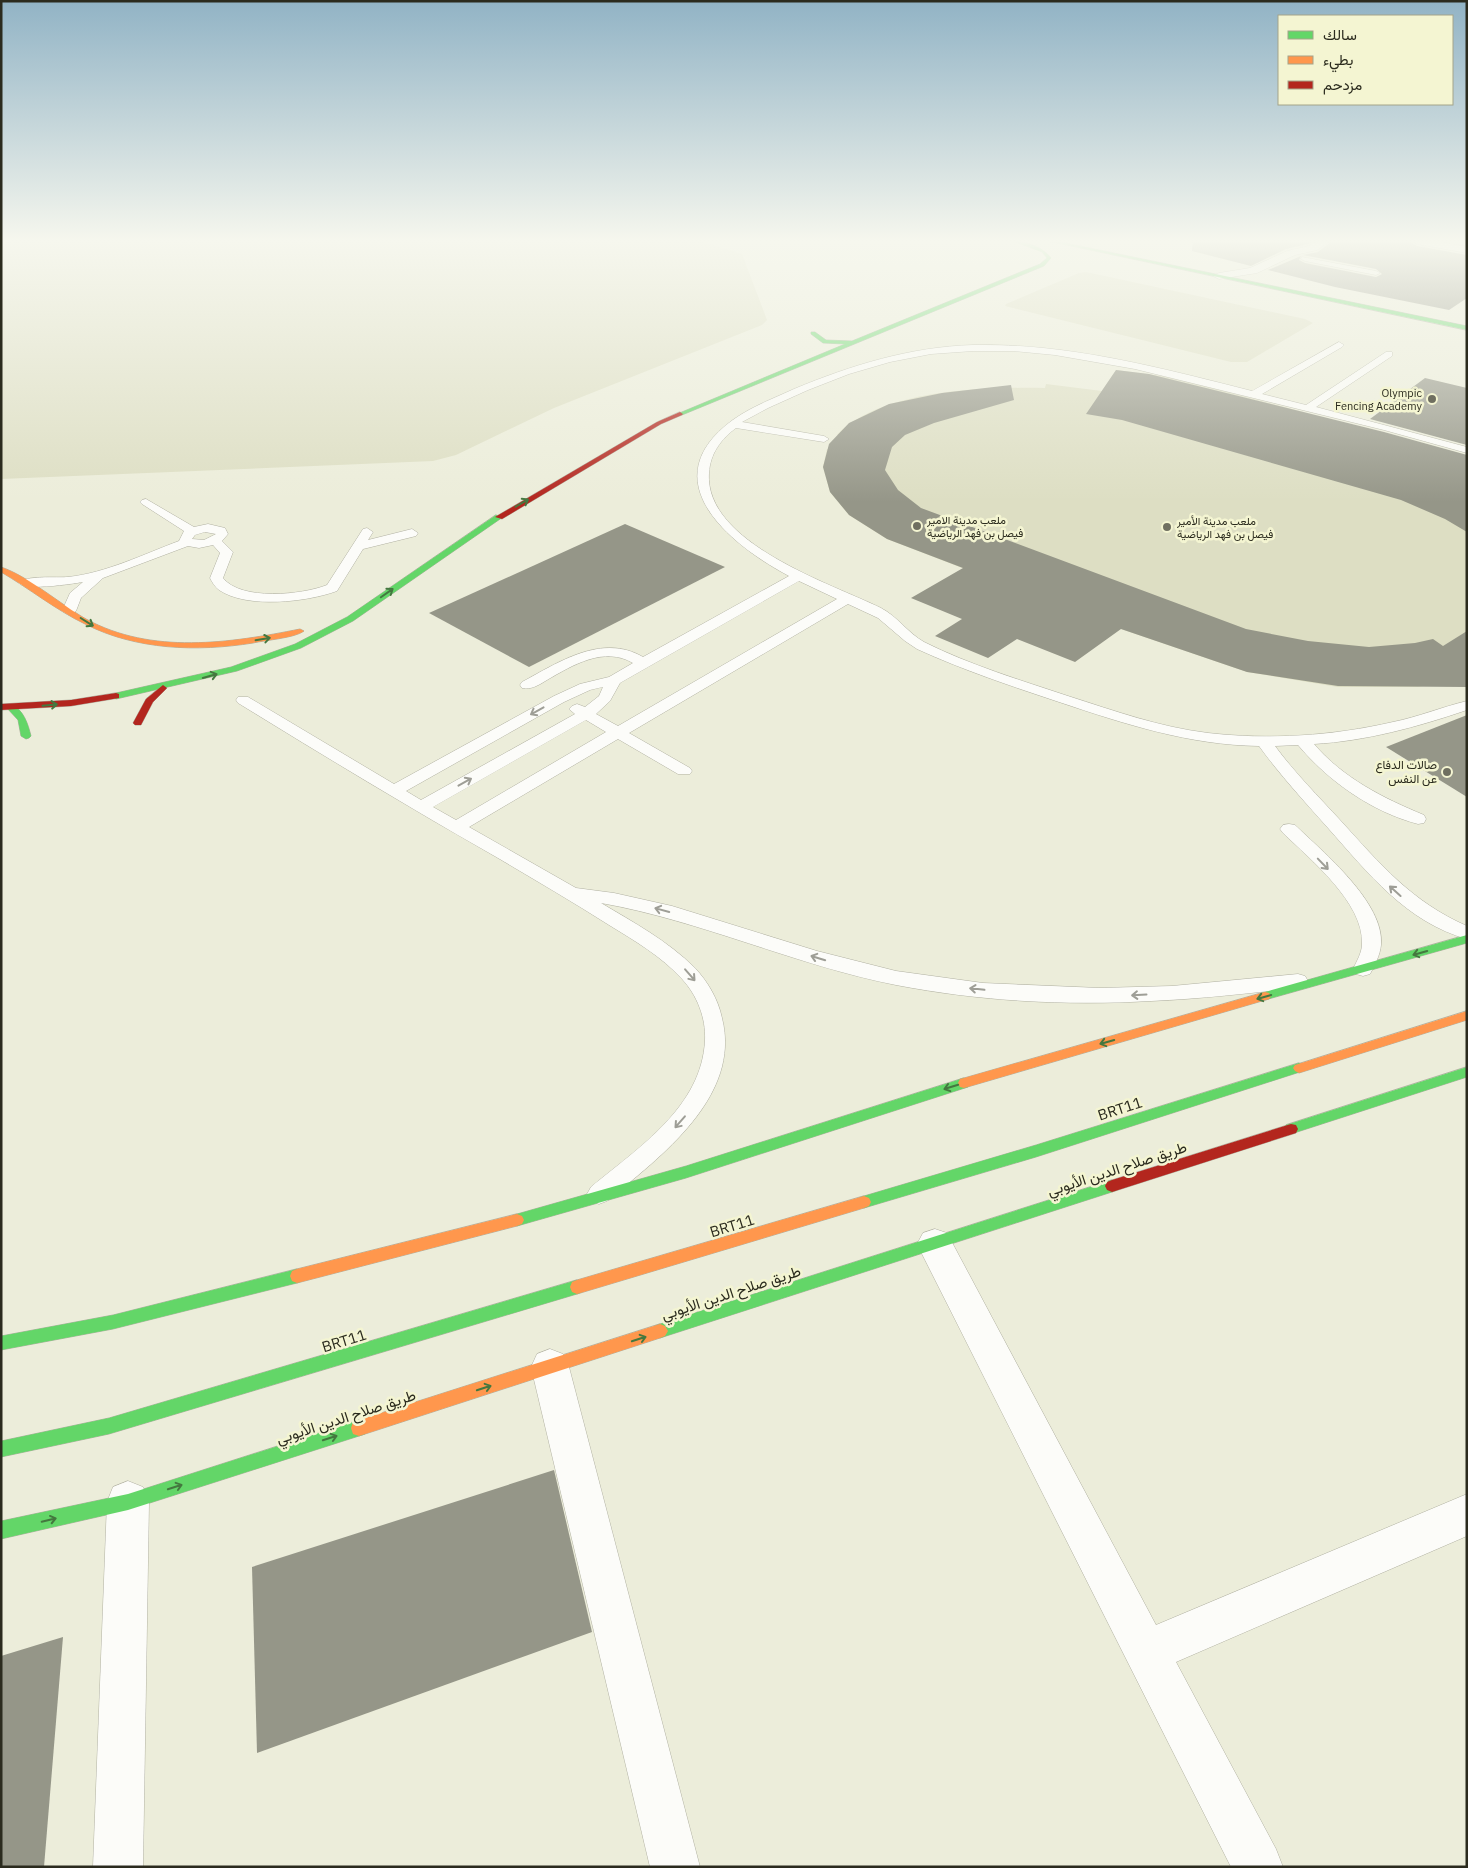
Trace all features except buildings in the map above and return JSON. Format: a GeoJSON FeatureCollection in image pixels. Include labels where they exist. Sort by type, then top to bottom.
{"type":"FeatureCollection","features":[{"type":"Feature","properties":{"kind":"main road"},"geometry":{"type":"LineString","coordinates":[[6,707],[102,699],[163,688],[234,669],[283,652],[326,632],[371,604],[501,516],[645,431],[690,410],[888,328]]}},
{"type":"Feature","properties":{"kind":"main road"},"geometry":{"type":"LineString","coordinates":[[813,333],[822,340],[852,343]]}},
{"type":"Feature","properties":{"kind":"main road"},"geometry":{"type":"LineString","coordinates":[[1,569],[95,627],[118,635],[145,641],[210,644],[281,636],[314,627],[371,604]]}},
{"type":"Feature","properties":{"kind":"main road"},"geometry":{"type":"LineString","coordinates":[[138,723],[149,701],[163,688]]}},
{"type":"Feature","properties":{"kind":"main road"},"geometry":{"type":"LineString","coordinates":[[6,707],[22,719],[26,726],[26,736]]}},
{"type":"Feature","properties":{"kind":"main road"},"geometry":{"type":"LineString","coordinates":[[1,1344],[59,1335],[122,1321],[592,1201],[703,1168],[894,1104],[1467,939]]}},
{"type":"Feature","properties":{"kind":"main road","name":"BRT11"},"geometry":{"type":"LineString","coordinates":[[1,1449],[119,1424],[1036,1151],[1467,1015]]}},
{"type":"Feature","properties":{"kind":"main road","name":"طريق صلاح الدين الأيوبي"},"geometry":{"type":"LineString","coordinates":[[1,1530],[128,1502],[1467,1072]]}},
{"type":"Feature","properties":{"kind":"street"},"geometry":{"type":"LineString","coordinates":[[935,1244],[1258,1867]]}},
{"type":"Feature","properties":{"kind":"street"},"geometry":{"type":"LineString","coordinates":[[550,1367],[675,1867]]}},
{"type":"Feature","properties":{"kind":"street"},"geometry":{"type":"LineString","coordinates":[[118,1867],[128,1502]]}},
{"type":"Feature","properties":{"kind":"street"},"geometry":{"type":"LineString","coordinates":[[1147,1652],[1467,1515]]}},
{"type":"Feature","properties":{"kind":"lane"},"geometry":{"type":"LineString","coordinates":[[1253,395],[1339,345]]}},
{"type":"Feature","properties":{"kind":"lane"},"geometry":{"type":"LineString","coordinates":[[1467,450],[1308,408],[1130,364],[1081,354],[1004,348],[954,349],[908,355],[847,372],[754,411],[733,424],[716,440],[706,457],[702,476],[706,495],[717,515],[737,536],[763,555],[798,576],[886,616],[903,634],[917,644],[962,665],[1124,720],[1169,731],[1217,739],[1264,742],[1303,741],[1345,737],[1401,726],[1467,705]]}},
{"type":"Feature","properties":{"kind":"lane"},"geometry":{"type":"LineString","coordinates":[[1308,408],[1389,354]]}},
{"type":"Feature","properties":{"kind":"lane"},"geometry":{"type":"LineString","coordinates":[[733,424],[824,438]]}},
{"type":"Feature","properties":{"kind":"lane"},"geometry":{"type":"LineString","coordinates":[[146,502],[200,544],[214,541],[227,552],[216,578],[217,582],[233,593],[250,596],[302,596],[325,593],[332,588],[367,532]]}},
{"type":"Feature","properties":{"kind":"lane"},"geometry":{"type":"LineString","coordinates":[[358,546],[412,533]]}},
{"type":"Feature","properties":{"kind":"lane"},"geometry":{"type":"LineString","coordinates":[[25,583],[69,581],[100,575],[190,536]]}},
{"type":"Feature","properties":{"kind":"lane"},"geometry":{"type":"LineString","coordinates":[[69,611],[75,596],[100,575]]}},
{"type":"Feature","properties":{"kind":"lane"},"geometry":{"type":"LineString","coordinates":[[394,792],[559,699],[585,687],[614,680],[798,576]]}},
{"type":"Feature","properties":{"kind":"lane"},"geometry":{"type":"LineString","coordinates":[[456,827],[848,598]]}},
{"type":"Feature","properties":{"kind":"lane"},"geometry":{"type":"LineString","coordinates":[[527,685],[576,659],[596,653],[627,654],[643,664]]}},
{"type":"Feature","properties":{"kind":"lane"},"geometry":{"type":"LineString","coordinates":[[422,806],[586,714],[605,698],[614,680]]}},
{"type":"Feature","properties":{"kind":"lane"},"geometry":{"type":"LineString","coordinates":[[559,699],[684,771]]}},
{"type":"Feature","properties":{"kind":"lane"},"geometry":{"type":"LineString","coordinates":[[243,700],[394,792],[422,806],[570,892],[653,943],[691,976],[704,995],[712,1016],[715,1039],[712,1063],[690,1110],[670,1133],[592,1201]]}},
{"type":"Feature","properties":{"kind":"lane"},"geometry":{"type":"LineString","coordinates":[[1303,741],[1316,758],[1343,780],[1387,806],[1418,819]]}},
{"type":"Feature","properties":{"kind":"lane"},"geometry":{"type":"LineString","coordinates":[[1264,742],[1293,781],[1398,894],[1425,914],[1467,933]]}},
{"type":"Feature","properties":{"kind":"lane"},"geometry":{"type":"LineString","coordinates":[[1289,830],[1348,889],[1365,914],[1370,927],[1372,942],[1370,956],[1363,969]]}},
{"type":"Feature","properties":{"kind":"lane"},"geometry":{"type":"LineString","coordinates":[[570,892],[639,904],[673,913],[840,965],[895,978],[953,986],[1072,995],[1130,995],[1188,992],[1337,977]]}},
{"type":"Feature","properties":{"kind":"green space"},"geometry":{"type":"Polygon","coordinates":[[[1,328],[754,328],[554,408],[456,455],[433,461],[1,479],[1,328]]]}},
{"type":"Feature","properties":{"kind":"green space"},"geometry":{"type":"Polygon","coordinates":[[[1094,328],[1304,328],[1247,362],[1231,362],[1094,328]]]}},
{"type":"Feature","properties":{"kind":"green space","name":"ملعب مدينة الأمير فيصل بن فهد الرياضية"},"geometry":{"type":"Polygon","coordinates":[[[1116,370],[1170,377],[1467,455],[1467,678],[1418,687],[1338,687],[1247,672],[1121,629],[887,539],[849,515],[830,492],[823,467],[827,449],[848,450],[854,437],[837,435],[856,420],[880,408],[935,394],[964,390],[1045,388],[1046,384],[1102,391],[1116,370]]]}},
{"type":"Feature","properties":{"kind":"traffic: fast"},"geometry":{"type":"LineString","coordinates":[[680,414],[889,328]]}},
{"type":"Feature","properties":{"kind":"traffic: fast"},"geometry":{"type":"LineString","coordinates":[[813,333],[825,342],[852,343]]}},
{"type":"Feature","properties":{"kind":"traffic: fast"},"geometry":{"type":"LineString","coordinates":[[116,696],[234,669],[298,646],[350,619],[499,517]]}},
{"type":"Feature","properties":{"kind":"traffic: fast"},"geometry":{"type":"LineString","coordinates":[[11,707],[22,720],[26,736]]}},
{"type":"Feature","properties":{"kind":"traffic: fast"},"geometry":{"type":"LineString","coordinates":[[1265,996],[1467,939]]}},
{"type":"Feature","properties":{"kind":"traffic: fast"},"geometry":{"type":"LineString","coordinates":[[864,1202],[1036,1151],[1299,1068]]}},
{"type":"Feature","properties":{"kind":"traffic: fast"},"geometry":{"type":"LineString","coordinates":[[1291,1129],[1467,1072]]}},
{"type":"Feature","properties":{"kind":"traffic: fast"},"geometry":{"type":"LineString","coordinates":[[517,1220],[686,1172],[964,1083]]}},
{"type":"Feature","properties":{"kind":"traffic: fast"},"geometry":{"type":"LineString","coordinates":[[660,1331],[1112,1186]]}},
{"type":"Feature","properties":{"kind":"traffic: fast"},"geometry":{"type":"LineString","coordinates":[[1,1343],[113,1322],[297,1276]]}},
{"type":"Feature","properties":{"kind":"traffic: fast"},"geometry":{"type":"LineString","coordinates":[[1,1449],[109,1426],[577,1287]]}},
{"type":"Feature","properties":{"kind":"traffic: fast"},"geometry":{"type":"LineString","coordinates":[[1,1530],[128,1502],[359,1428]]}},
{"type":"Feature","properties":{"kind":"traffic: slow"},"geometry":{"type":"LineString","coordinates":[[1,569],[90,624],[145,642],[171,645],[223,644],[300,631]]}},
{"type":"Feature","properties":{"kind":"traffic: slow"},"geometry":{"type":"LineString","coordinates":[[964,1083],[1265,996]]}},
{"type":"Feature","properties":{"kind":"traffic: slow"},"geometry":{"type":"LineString","coordinates":[[1299,1068],[1467,1015]]}},
{"type":"Feature","properties":{"kind":"traffic: slow"},"geometry":{"type":"LineString","coordinates":[[577,1287],[864,1202]]}},
{"type":"Feature","properties":{"kind":"traffic: slow"},"geometry":{"type":"LineString","coordinates":[[297,1276],[517,1220]]}},
{"type":"Feature","properties":{"kind":"traffic: slow"},"geometry":{"type":"LineString","coordinates":[[359,1428],[660,1331]]}},
{"type":"Feature","properties":{"kind":"traffic: jam"},"geometry":{"type":"LineString","coordinates":[[499,517],[659,423],[680,414]]}},
{"type":"Feature","properties":{"kind":"traffic: jam"},"geometry":{"type":"LineString","coordinates":[[138,723],[149,701],[163,688]]}},
{"type":"Feature","properties":{"kind":"traffic: jam"},"geometry":{"type":"LineString","coordinates":[[1,707],[71,703],[116,696]]}},
{"type":"Feature","properties":{"kind":"traffic: jam"},"geometry":{"type":"LineString","coordinates":[[1112,1186],[1291,1129]]}},
{"type":"Feature","properties":{"kind":"place","name":"Olympic Fencing Academy"},"geometry":{"type":"Point","coordinates":[1432,399]}},
{"type":"Feature","properties":{"kind":"place","name":"ملعب مدينة الامير فيصل بن فهد الرياضية"},"geometry":{"type":"Point","coordinates":[917,526]}},
{"type":"Feature","properties":{"kind":"place","name":"ملعب مدينة الأمير فيصل بن فهد الرياضية"},"geometry":{"type":"Point","coordinates":[1167,527]}},
{"type":"Feature","properties":{"kind":"place","name":"صالات الدفاع عن النفس"},"geometry":{"type":"Point","coordinates":[1447,772]}}]}
